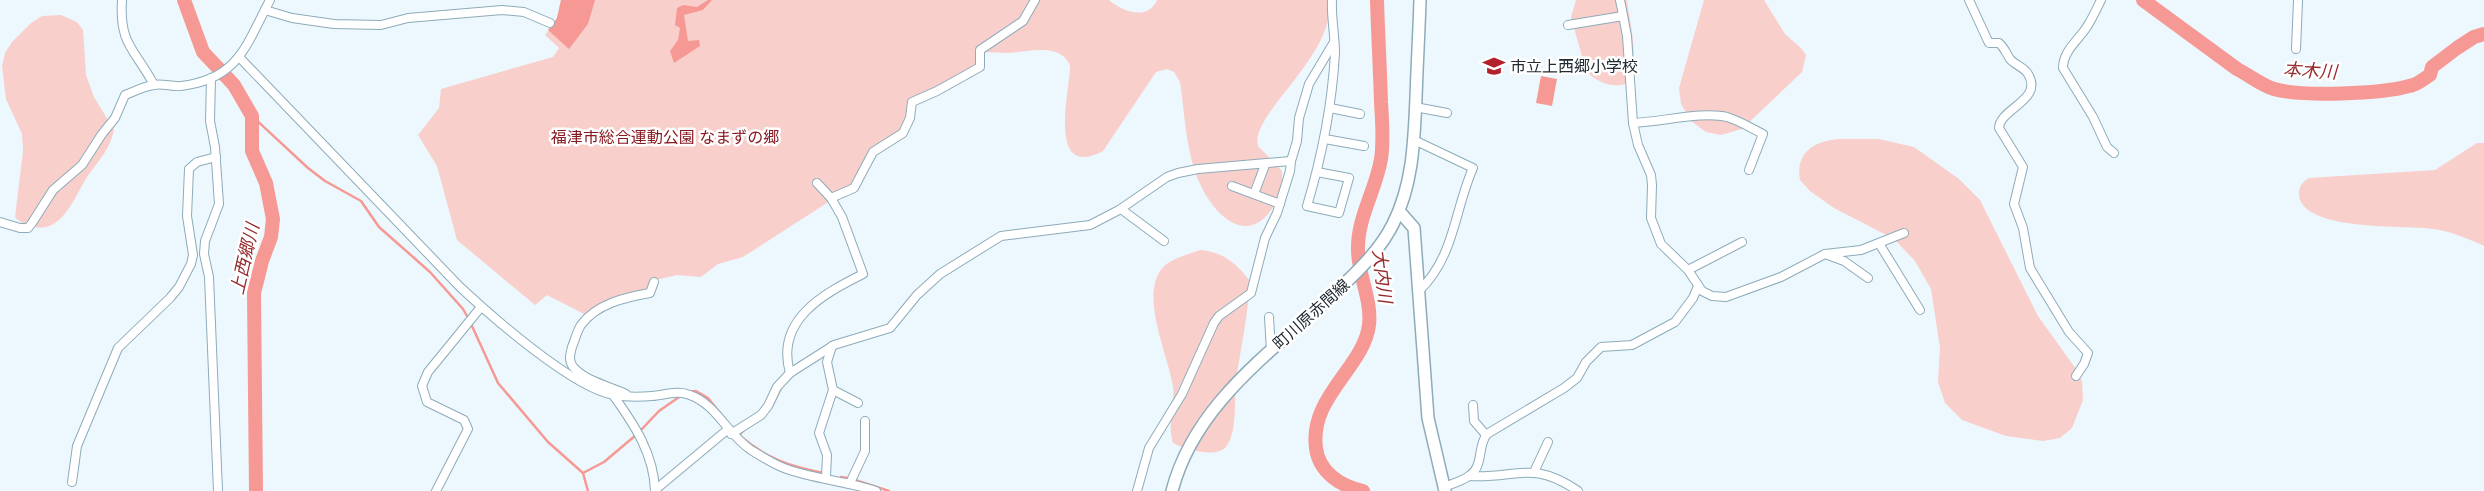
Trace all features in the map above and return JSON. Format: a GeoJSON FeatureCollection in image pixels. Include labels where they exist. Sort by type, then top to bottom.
{"type":"FeatureCollection","features":[{"type":"Feature","properties":{"kind":"main road","name":"町川原赤間線"},"geometry":{"type":"LineString","coordinates":[[1172,491],[1186,452],[1206,418],[1235,384],[1355,274],[1387,236],[1399,211],[1412,168],[1420,0]]}},
{"type":"Feature","properties":{"kind":"main road"},"geometry":{"type":"LineString","coordinates":[[1399,211],[1414,228],[1428,418],[1445,489]]}},
{"type":"Feature","properties":{"kind":"street"},"geometry":{"type":"LineString","coordinates":[[122,0],[122,27],[127,45],[154,85]]}},
{"type":"Feature","properties":{"kind":"street"},"geometry":{"type":"LineString","coordinates":[[0,222],[14,227],[28,228],[53,190],[82,165],[115,118],[125,96],[154,85],[177,86],[212,78],[240,58],[270,0]]}},
{"type":"Feature","properties":{"kind":"street"},"geometry":{"type":"LineString","coordinates":[[831,198],[854,188],[873,152],[903,133],[910,118],[912,102],[937,91],[980,67],[980,50],[1024,21],[1035,0]]}},
{"type":"Feature","properties":{"kind":"street"},"geometry":{"type":"LineString","coordinates":[[1317,172],[1349,178],[1339,213],[1307,206],[1325,139],[1330,108],[1334,42],[1332,0]]}},
{"type":"Feature","properties":{"kind":"street"},"geometry":{"type":"LineString","coordinates":[[1620,0],[1626,36],[1634,123],[1638,145],[1651,175],[1651,218],[1655,232],[1667,252],[1688,270],[1698,286],[1712,296],[1726,297],[1781,277],[1825,254],[1861,250],[1880,245],[1904,233]]}},
{"type":"Feature","properties":{"kind":"street"},"geometry":{"type":"LineString","coordinates":[[1970,0],[1989,43],[1999,43],[2010,59],[2027,72],[2030,78],[2031,85],[2026,99],[2004,116],[1999,122],[1999,128],[2024,167],[2014,204],[2023,228],[2030,268],[2069,332],[2088,352],[2084,364],[2076,376]]}},
{"type":"Feature","properties":{"kind":"street"},"geometry":{"type":"LineString","coordinates":[[2101,0],[2088,25],[2063,60],[2063,68],[2093,118],[2107,147],[2114,153]]}},
{"type":"Feature","properties":{"kind":"street"},"geometry":{"type":"LineString","coordinates":[[2296,49],[2298,0]]}},
{"type":"Feature","properties":{"kind":"street"},"geometry":{"type":"LineString","coordinates":[[265,10],[292,18],[334,24],[381,25],[408,18],[489,10],[524,12],[550,23]]}},
{"type":"Feature","properties":{"kind":"street"},"geometry":{"type":"LineString","coordinates":[[1568,25],[1623,16]]}},
{"type":"Feature","properties":{"kind":"street"},"geometry":{"type":"LineString","coordinates":[[1137,491],[1148,448],[1182,394],[1218,316],[1251,293],[1265,238],[1280,204],[1290,171],[1299,118],[1309,84],[1334,42]]}},
{"type":"Feature","properties":{"kind":"street"},"geometry":{"type":"LineString","coordinates":[[240,58],[481,307],[569,375],[613,395],[685,393],[702,400],[714,411],[729,432],[751,450],[783,468],[826,477],[876,491]]}},
{"type":"Feature","properties":{"kind":"street"},"geometry":{"type":"LineString","coordinates":[[212,78],[210,120],[216,157],[219,204],[217,214],[208,234],[204,254],[209,277],[218,491]]}},
{"type":"Feature","properties":{"kind":"street"},"geometry":{"type":"LineString","coordinates":[[1415,107],[1447,113]]}},
{"type":"Feature","properties":{"kind":"street"},"geometry":{"type":"LineString","coordinates":[[1330,108],[1360,114]]}},
{"type":"Feature","properties":{"kind":"street"},"geometry":{"type":"LineString","coordinates":[[1634,123],[1672,120],[1700,115],[1726,117],[1738,121],[1763,134],[1749,170]]}},
{"type":"Feature","properties":{"kind":"street"},"geometry":{"type":"LineString","coordinates":[[1325,139],[1364,146]]}},
{"type":"Feature","properties":{"kind":"street"},"geometry":{"type":"LineString","coordinates":[[1414,140],[1473,168],[1465,185],[1446,254],[1430,280],[1419,291]]}},
{"type":"Feature","properties":{"kind":"street"},"geometry":{"type":"LineString","coordinates":[[72,482],[77,446],[118,348],[170,298],[191,264],[193,255],[186,216],[189,169],[197,162],[216,157]]}},
{"type":"Feature","properties":{"kind":"street"},"geometry":{"type":"LineString","coordinates":[[655,491],[729,432],[761,414],[768,406],[776,387],[790,373],[832,346],[890,328],[917,295],[940,274],[1001,236],[1090,225],[1121,209],[1152,186],[1178,173],[1198,169],[1291,160]]}},
{"type":"Feature","properties":{"kind":"street"},"geometry":{"type":"LineString","coordinates":[[1254,194],[1264,164]]}},
{"type":"Feature","properties":{"kind":"street"},"geometry":{"type":"LineString","coordinates":[[790,373],[786,360],[786,343],[802,316],[812,304],[832,289],[863,274],[842,217],[831,198],[817,182]]}},
{"type":"Feature","properties":{"kind":"street"},"geometry":{"type":"LineString","coordinates":[[1232,186],[1280,204]]}},
{"type":"Feature","properties":{"kind":"street"},"geometry":{"type":"LineString","coordinates":[[1121,209],[1164,241]]}},
{"type":"Feature","properties":{"kind":"street"},"geometry":{"type":"LineString","coordinates":[[1688,270],[1742,242]]}},
{"type":"Feature","properties":{"kind":"street"},"geometry":{"type":"LineString","coordinates":[[1880,245],[1920,310]]}},
{"type":"Feature","properties":{"kind":"street"},"geometry":{"type":"LineString","coordinates":[[1825,254],[1844,261],[1868,278]]}},
{"type":"Feature","properties":{"kind":"street"},"geometry":{"type":"LineString","coordinates":[[630,395],[593,381],[581,374],[570,362],[569,356],[579,327],[584,321],[619,299],[650,293],[654,282]]}},
{"type":"Feature","properties":{"kind":"street"},"geometry":{"type":"LineString","coordinates":[[1445,489],[1469,476],[1477,469],[1486,435],[1564,388],[1576,378],[1586,362],[1601,347],[1632,345],[1675,322],[1688,306],[1698,286]]}},
{"type":"Feature","properties":{"kind":"street"},"geometry":{"type":"LineString","coordinates":[[436,491],[468,429],[464,420],[427,402],[422,386],[428,372],[481,307]]}},
{"type":"Feature","properties":{"kind":"street"},"geometry":{"type":"LineString","coordinates":[[1269,317],[1271,351]]}},
{"type":"Feature","properties":{"kind":"street"},"geometry":{"type":"LineString","coordinates":[[826,477],[827,455],[819,433],[833,390],[827,362],[832,346]]}},
{"type":"Feature","properties":{"kind":"street"},"geometry":{"type":"LineString","coordinates":[[833,390],[858,403]]}},
{"type":"Feature","properties":{"kind":"street"},"geometry":{"type":"LineString","coordinates":[[613,395],[631,420],[643,442],[654,475],[655,491]]}},
{"type":"Feature","properties":{"kind":"street"},"geometry":{"type":"LineString","coordinates":[[1473,405],[1474,421],[1486,435]]}},
{"type":"Feature","properties":{"kind":"street"},"geometry":{"type":"LineString","coordinates":[[850,483],[865,451],[865,421]]}},
{"type":"Feature","properties":{"kind":"street"},"geometry":{"type":"LineString","coordinates":[[1534,472],[1548,442]]}},
{"type":"Feature","properties":{"kind":"street"},"geometry":{"type":"LineString","coordinates":[[1469,476],[1534,472],[1560,479],[1578,491]]}},
{"type":"Feature","properties":{"kind":"green space","name":"福津市総合運動公園 なまずの郷"},"geometry":{"type":"Polygon","coordinates":[[[561,0],[1109,0],[1128,11],[1142,12],[1148,11],[1153,7],[1157,0],[1328,0],[1328,20],[1320,41],[1308,61],[1267,117],[1259,133],[1258,146],[1282,171],[1281,188],[1269,213],[1259,222],[1249,226],[1239,225],[1221,215],[1201,186],[1192,161],[1180,82],[1174,72],[1167,69],[1156,72],[1103,151],[1085,157],[1074,154],[1068,144],[1065,129],[1070,66],[1066,59],[1052,51],[1043,50],[1008,53],[984,52],[984,67],[944,91],[913,104],[911,127],[896,142],[873,155],[860,187],[853,192],[830,201],[743,257],[718,264],[701,277],[677,275],[652,281],[649,290],[621,295],[586,315],[547,295],[535,305],[457,240],[437,166],[418,135],[439,108],[441,89],[553,57],[559,48],[545,35],[557,18],[561,0]]]}},
{"type":"Feature","properties":{"kind":"green space"},"geometry":{"type":"Polygon","coordinates":[[[1576,0],[1627,0],[1634,54],[1633,65],[1626,84],[1609,85],[1594,78],[1586,71],[1571,17],[1576,0]]]}},
{"type":"Feature","properties":{"kind":"green space"},"geometry":{"type":"Polygon","coordinates":[[[1704,0],[1764,0],[1785,34],[1806,55],[1802,72],[1742,129],[1721,135],[1706,132],[1691,121],[1681,104],[1679,88],[1704,0]]]}},
{"type":"Feature","properties":{"kind":"green space"},"geometry":{"type":"Polygon","coordinates":[[[61,15],[77,22],[83,30],[86,75],[94,97],[114,130],[107,149],[65,213],[51,226],[41,228],[24,224],[15,217],[23,151],[22,134],[6,99],[2,66],[5,53],[12,42],[31,23],[42,16],[61,15]]]}},
{"type":"Feature","properties":{"kind":"green space"},"geometry":{"type":"Polygon","coordinates":[[[1839,139],[1879,139],[1914,147],[1959,179],[1980,200],[2038,316],[2076,369],[2082,381],[2083,400],[2072,428],[2060,438],[2043,441],[2006,436],[1962,420],[1945,403],[1938,382],[1940,348],[1931,289],[1915,261],[1894,239],[1834,208],[1810,191],[1800,180],[1799,170],[1804,155],[1815,145],[1839,139]]]}},
{"type":"Feature","properties":{"kind":"green space"},"geometry":{"type":"Polygon","coordinates":[[[2477,143],[2484,143],[2484,246],[2434,229],[2337,221],[2319,216],[2305,208],[2299,196],[2301,186],[2309,178],[2435,170],[2477,143]]]}},
{"type":"Feature","properties":{"kind":"green space"},"geometry":{"type":"Polygon","coordinates":[[[1200,250],[1222,256],[1240,269],[1250,281],[1236,381],[1234,426],[1225,448],[1214,452],[1191,450],[1173,443],[1171,422],[1173,386],[1156,321],[1154,304],[1154,287],[1159,274],[1168,263],[1200,250]]]}},
{"type":"Feature","properties":{"kind":"shaded area"},"geometry":{"type":"Polygon","coordinates":[[[561,0],[595,0],[588,24],[569,49],[548,30],[557,18],[561,0]]]}},
{"type":"Feature","properties":{"kind":"shaded area"},"geometry":{"type":"Polygon","coordinates":[[[708,0],[712,0],[703,10],[684,15],[688,41],[699,40],[700,46],[674,63],[670,51],[678,40],[680,28],[675,25],[677,8],[683,5],[697,7],[708,0]]]}},
{"type":"Feature","properties":{"kind":"shaded area"},"geometry":{"type":"Polygon","coordinates":[[[1541,76],[1557,79],[1552,106],[1536,103],[1541,76]]]}},
{"type":"Feature","properties":{"kind":"waterway","name":"上西郷川"},"geometry":{"type":"LineString","coordinates":[[184,0],[203,52],[234,85],[252,116],[252,151],[266,183],[273,219],[271,237],[262,261],[254,293],[256,491]]}},
{"type":"Feature","properties":{"kind":"waterway","name":"大内川"},"geometry":{"type":"LineString","coordinates":[[1363,491],[1346,486],[1326,471],[1318,457],[1316,430],[1328,398],[1358,355],[1369,325],[1369,306],[1360,269],[1358,238],[1379,170],[1382,152],[1377,0]]}},
{"type":"Feature","properties":{"kind":"waterway","name":"本木川"},"geometry":{"type":"LineString","coordinates":[[2143,0],[2237,69],[2274,89],[2303,93],[2361,93],[2412,85],[2430,75],[2432,67],[2457,48],[2474,37],[2484,34]]}},
{"type":"Feature","properties":{"kind":"waterway"},"geometry":{"type":"LineString","coordinates":[[252,116],[308,168],[325,181],[361,201],[379,227],[430,272],[467,316]]}},
{"type":"Feature","properties":{"kind":"waterway"},"geometry":{"type":"LineString","coordinates":[[472,326],[498,383],[548,442],[583,473],[588,491]]}},
{"type":"Feature","properties":{"kind":"waterway"},"geometry":{"type":"LineString","coordinates":[[772,406],[781,388]]}},
{"type":"Feature","properties":{"kind":"waterway"},"geometry":{"type":"LineString","coordinates":[[687,392],[696,391],[708,398],[729,424]]}},
{"type":"Feature","properties":{"kind":"waterway"},"geometry":{"type":"LineString","coordinates":[[641,430],[659,411],[682,395]]}},
{"type":"Feature","properties":{"kind":"waterway"},"geometry":{"type":"LineString","coordinates":[[745,429],[739,435],[769,456],[800,468],[824,473]]}},
{"type":"Feature","properties":{"kind":"waterway"},"geometry":{"type":"LineString","coordinates":[[583,473],[604,462],[636,435]]}},
{"type":"Feature","properties":{"kind":"waterway"},"geometry":{"type":"LineString","coordinates":[[841,477],[848,478]]}},
{"type":"Feature","properties":{"kind":"waterway"},"geometry":{"type":"LineString","coordinates":[[855,480],[889,491]]}},
{"type":"Feature","properties":{"kind":"place","name":"市立上西郷小学校"},"geometry":{"type":"Point","coordinates":[1494,66]}}]}
